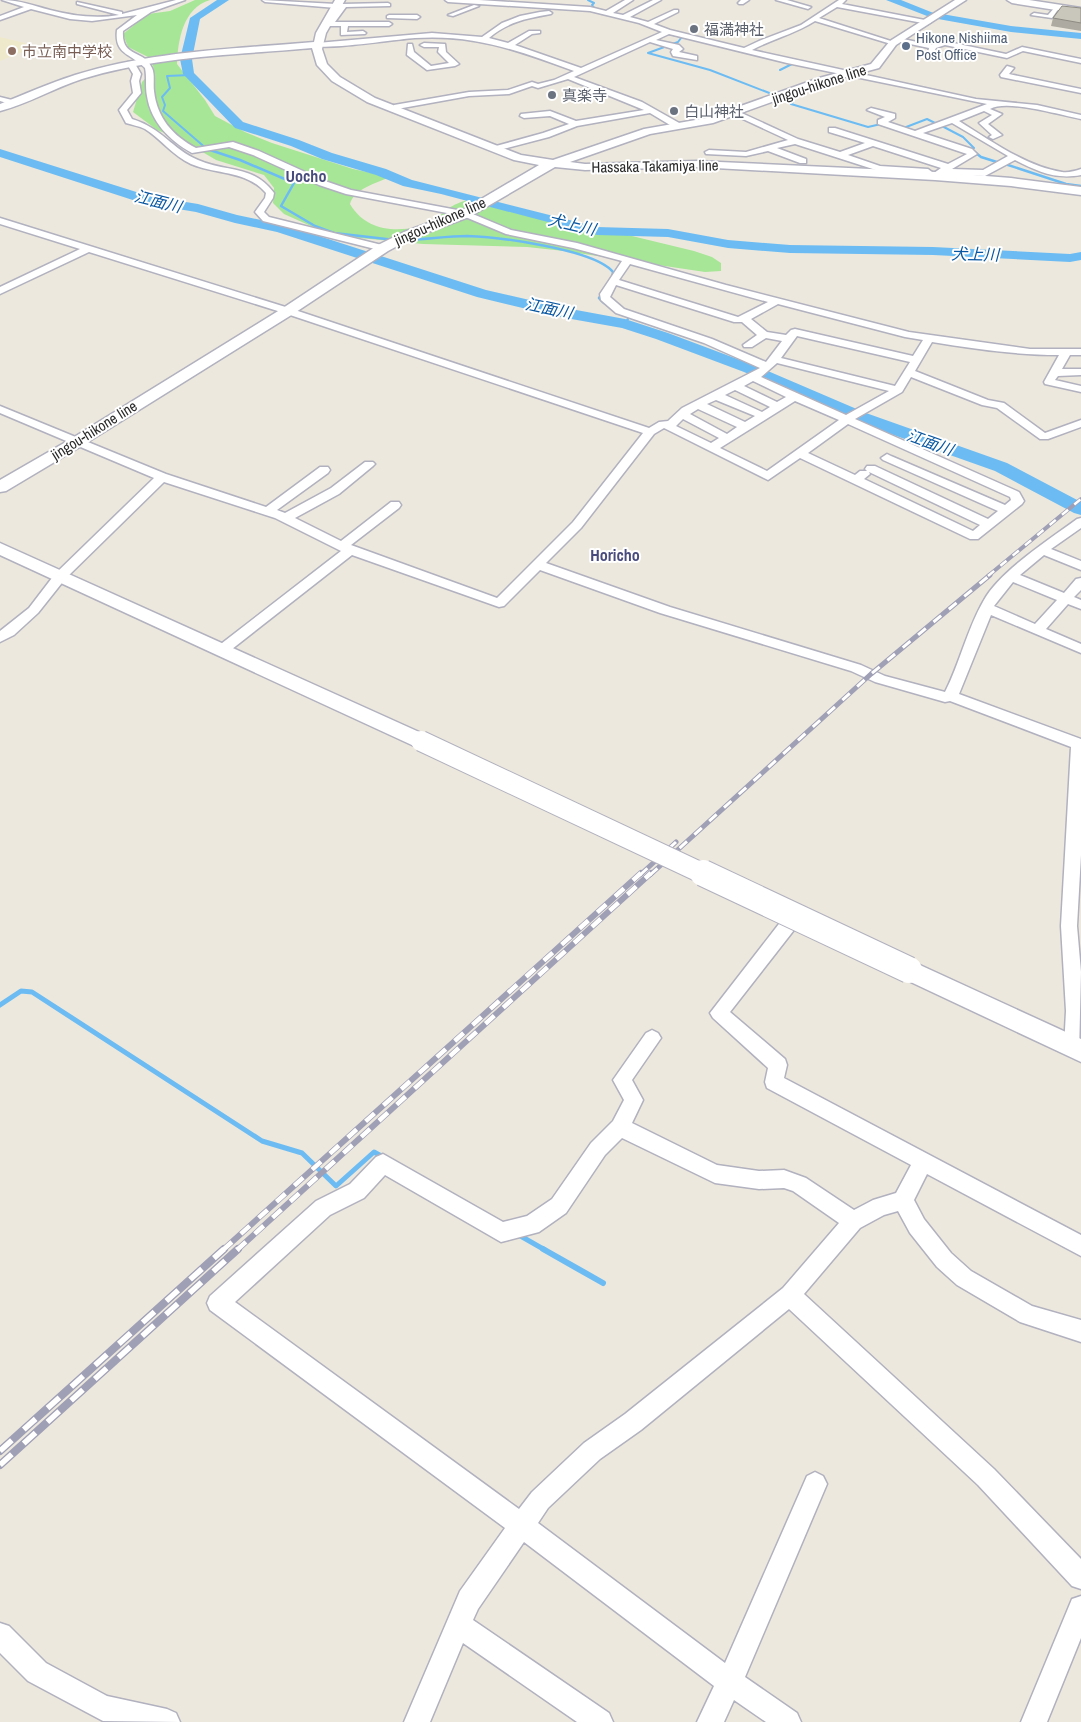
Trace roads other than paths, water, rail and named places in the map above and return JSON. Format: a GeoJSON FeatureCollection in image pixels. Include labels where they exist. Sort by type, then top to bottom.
{"type":"FeatureCollection","features":[{"type":"Feature","properties":{"kind":"main road","name":"jingou-hikone line"},"geometry":{"type":"LineString","coordinates":[[0,487],[77,442],[288,311],[374,254],[408,235],[467,212],[549,166],[648,131],[709,121],[823,80],[870,67],[882,61],[887,49],[895,42],[962,0]]}},
{"type":"Feature","properties":{"kind":"main road"},"geometry":{"type":"LineString","coordinates":[[1012,0],[1081,11]]}},
{"type":"Feature","properties":{"kind":"main road"},"geometry":{"type":"LineString","coordinates":[[0,108],[78,77],[131,64],[314,46],[339,5]]}},
{"type":"Feature","properties":{"kind":"main road","name":"Hassaka Takamiya line"},"geometry":{"type":"LineString","coordinates":[[314,46],[328,72],[347,87],[370,100],[505,154],[549,166],[585,167],[665,164],[938,172],[1081,191]]}},
{"type":"Feature","properties":{"kind":"main road"},"geometry":{"type":"LineString","coordinates":[[0,548],[421,741],[1077,1049]]}},
{"type":"Feature","properties":{"kind":"street"},"geometry":{"type":"LineString","coordinates":[[5,0],[61,9],[108,23],[120,30]]}},
{"type":"Feature","properties":{"kind":"street"},"geometry":{"type":"LineString","coordinates":[[61,9],[87,0]]}},
{"type":"Feature","properties":{"kind":"street"},"geometry":{"type":"LineString","coordinates":[[94,19],[111,18],[182,0]]}},
{"type":"Feature","properties":{"kind":"street"},"geometry":{"type":"LineString","coordinates":[[264,0],[339,5],[387,3],[394,35]]}},
{"type":"Feature","properties":{"kind":"street"},"geometry":{"type":"LineString","coordinates":[[448,0],[480,3],[506,2],[609,12],[649,24],[666,33],[703,39],[744,51],[971,100],[997,102],[1081,117]]}},
{"type":"Feature","properties":{"kind":"street"},"geometry":{"type":"LineString","coordinates":[[609,12],[630,0]]}},
{"type":"Feature","properties":{"kind":"street"},"geometry":{"type":"LineString","coordinates":[[625,17],[658,0]]}},
{"type":"Feature","properties":{"kind":"street"},"geometry":{"type":"LineString","coordinates":[[61,9],[72,15],[89,16],[120,13],[156,1]]}},
{"type":"Feature","properties":{"kind":"street"},"geometry":{"type":"LineString","coordinates":[[744,51],[814,19],[842,1],[876,11],[928,22]]}},
{"type":"Feature","properties":{"kind":"street"},"geometry":{"type":"LineString","coordinates":[[0,18],[46,2]]}},
{"type":"Feature","properties":{"kind":"street"},"geometry":{"type":"LineString","coordinates":[[778,2],[808,7]]}},
{"type":"Feature","properties":{"kind":"street"},"geometry":{"type":"LineString","coordinates":[[79,3],[120,13]]}},
{"type":"Feature","properties":{"kind":"street"},"geometry":{"type":"LineString","coordinates":[[100,8],[115,3]]}},
{"type":"Feature","properties":{"kind":"street"},"geometry":{"type":"LineString","coordinates":[[451,15],[480,3]]}},
{"type":"Feature","properties":{"kind":"street"},"geometry":{"type":"LineString","coordinates":[[483,40],[492,31],[516,20],[546,12],[562,12],[583,8],[593,3]]}},
{"type":"Feature","properties":{"kind":"street"},"geometry":{"type":"LineString","coordinates":[[876,11],[887,4]]}},
{"type":"Feature","properties":{"kind":"street"},"geometry":{"type":"LineString","coordinates":[[339,5],[346,15]]}},
{"type":"Feature","properties":{"kind":"street"},"geometry":{"type":"LineString","coordinates":[[339,5],[330,24],[417,17]]}},
{"type":"Feature","properties":{"kind":"street"},"geometry":{"type":"LineString","coordinates":[[1034,16],[1050,17],[1056,8]]}},
{"type":"Feature","properties":{"kind":"street"},"geometry":{"type":"LineString","coordinates":[[151,9],[120,30],[119,38],[122,49],[146,62],[149,69],[150,100],[159,122],[176,140],[195,151],[230,144],[349,192],[467,212],[510,232],[574,245],[627,261],[929,339],[991,348],[1066,353],[1081,352]]}},
{"type":"Feature","properties":{"kind":"street"},"geometry":{"type":"LineString","coordinates":[[649,24],[676,11]]}},
{"type":"Feature","properties":{"kind":"street"},"geometry":{"type":"LineString","coordinates":[[381,15],[389,18]]}},
{"type":"Feature","properties":{"kind":"street"},"geometry":{"type":"LineString","coordinates":[[814,19],[895,42],[933,47],[944,43],[1007,56],[1022,49],[1081,61]]}},
{"type":"Feature","properties":{"kind":"street"},"geometry":{"type":"LineString","coordinates":[[345,24],[343,34],[394,35],[410,41],[443,45],[442,52],[455,64],[430,68],[410,53],[410,41]]}},
{"type":"Feature","properties":{"kind":"street"},"geometry":{"type":"LineString","coordinates":[[509,46],[531,32],[538,32]]}},
{"type":"Feature","properties":{"kind":"street"},"geometry":{"type":"LineString","coordinates":[[397,107],[469,94],[509,92],[535,88],[569,77],[666,33]]}},
{"type":"Feature","properties":{"kind":"street"},"geometry":{"type":"LineString","coordinates":[[314,46],[394,35]]}},
{"type":"Feature","properties":{"kind":"street"},"geometry":{"type":"LineString","coordinates":[[410,41],[446,35],[483,40],[509,46],[580,71]]}},
{"type":"Feature","properties":{"kind":"street"},"geometry":{"type":"LineString","coordinates":[[649,40],[678,48],[675,52],[676,54],[694,58]]}},
{"type":"Feature","properties":{"kind":"street"},"geometry":{"type":"LineString","coordinates":[[933,47],[930,52],[939,53]]}},
{"type":"Feature","properties":{"kind":"street"},"geometry":{"type":"LineString","coordinates":[[131,64],[138,74],[135,81],[136,93],[123,110],[129,121],[147,127],[178,153],[195,163],[244,173],[262,182],[270,192],[269,198],[259,212],[266,219],[374,254]]}},
{"type":"Feature","properties":{"kind":"street"},"geometry":{"type":"LineString","coordinates":[[1002,66],[1010,68],[1004,75],[1081,91]]}},
{"type":"Feature","properties":{"kind":"street"},"geometry":{"type":"LineString","coordinates":[[569,77],[639,104],[678,126]]}},
{"type":"Feature","properties":{"kind":"street"},"geometry":{"type":"LineString","coordinates":[[524,80],[535,88]]}},
{"type":"Feature","properties":{"kind":"street"},"geometry":{"type":"LineString","coordinates":[[0,99],[13,103]]}},
{"type":"Feature","properties":{"kind":"street"},"geometry":{"type":"LineString","coordinates":[[370,100],[376,99],[528,160]]}},
{"type":"Feature","properties":{"kind":"street"},"geometry":{"type":"LineString","coordinates":[[840,155],[914,133],[984,109],[997,102]]}},
{"type":"Feature","properties":{"kind":"street"},"geometry":{"type":"LineString","coordinates":[[1066,113],[1076,104]]}},
{"type":"Feature","properties":{"kind":"street"},"geometry":{"type":"LineString","coordinates":[[984,109],[998,114],[983,123],[988,130],[998,135],[986,140]]}},
{"type":"Feature","properties":{"kind":"street"},"geometry":{"type":"LineString","coordinates":[[871,110],[892,116],[881,122],[969,151],[973,154],[938,172]]}},
{"type":"Feature","properties":{"kind":"street"},"geometry":{"type":"LineString","coordinates":[[499,148],[546,135],[575,124],[651,111]]}},
{"type":"Feature","properties":{"kind":"street"},"geometry":{"type":"LineString","coordinates":[[524,116],[543,112],[562,116],[575,124]]}},
{"type":"Feature","properties":{"kind":"street"},"geometry":{"type":"LineString","coordinates":[[735,112],[795,141],[878,168],[985,173],[1015,156]]}},
{"type":"Feature","properties":{"kind":"street"},"geometry":{"type":"LineString","coordinates":[[952,120],[1015,156],[1061,175],[1081,172]]}},
{"type":"Feature","properties":{"kind":"street"},"geometry":{"type":"LineString","coordinates":[[832,130],[875,144],[938,172]]}},
{"type":"Feature","properties":{"kind":"street"},"geometry":{"type":"LineString","coordinates":[[709,152],[746,154],[795,141]]}},
{"type":"Feature","properties":{"kind":"street"},"geometry":{"type":"LineString","coordinates":[[769,148],[803,161]]}},
{"type":"Feature","properties":{"kind":"street"},"geometry":{"type":"LineString","coordinates":[[0,221],[288,311],[650,432]]}},
{"type":"Feature","properties":{"kind":"street"},"geometry":{"type":"LineString","coordinates":[[0,291],[87,249]]}},
{"type":"Feature","properties":{"kind":"street"},"geometry":{"type":"LineString","coordinates":[[627,261],[604,298],[620,311],[708,342],[762,370],[795,396],[852,416],[903,446],[1015,495],[1018,501],[974,536],[799,453]]}},
{"type":"Feature","properties":{"kind":"street"},"geometry":{"type":"LineString","coordinates":[[614,281],[729,318],[744,319],[779,300]]}},
{"type":"Feature","properties":{"kind":"street"},"geometry":{"type":"LineString","coordinates":[[744,319],[764,335]]}},
{"type":"Feature","properties":{"kind":"street"},"geometry":{"type":"LineString","coordinates":[[806,320],[762,370],[682,414],[669,428],[768,476],[852,416],[891,396],[898,390],[929,339]]}},
{"type":"Feature","properties":{"kind":"street"},"geometry":{"type":"LineString","coordinates":[[748,345],[764,335],[792,335],[916,360]]}},
{"type":"Feature","properties":{"kind":"street"},"geometry":{"type":"LineString","coordinates":[[1066,353],[1049,382],[1081,389]]}},
{"type":"Feature","properties":{"kind":"street"},"geometry":{"type":"LineString","coordinates":[[762,370],[898,390]]}},
{"type":"Feature","properties":{"kind":"street"},"geometry":{"type":"LineString","coordinates":[[909,372],[986,403],[1000,405],[1044,437],[1081,423]]}},
{"type":"Feature","properties":{"kind":"street"},"geometry":{"type":"LineString","coordinates":[[1054,373],[1081,372]]}},
{"type":"Feature","properties":{"kind":"street"},"geometry":{"type":"LineString","coordinates":[[735,386],[778,407]]}},
{"type":"Feature","properties":{"kind":"street"},"geometry":{"type":"LineString","coordinates":[[716,396],[763,416]]}},
{"type":"Feature","properties":{"kind":"street"},"geometry":{"type":"LineString","coordinates":[[712,448],[795,396]]}},
{"type":"Feature","properties":{"kind":"street"},"geometry":{"type":"LineString","coordinates":[[700,405],[746,427]]}},
{"type":"Feature","properties":{"kind":"street"},"geometry":{"type":"LineString","coordinates":[[0,409],[162,477],[268,511],[346,547],[499,602],[577,525],[650,432],[663,424],[671,424]]}},
{"type":"Feature","properties":{"kind":"street"},"geometry":{"type":"LineString","coordinates":[[682,414],[727,438]]}},
{"type":"Feature","properties":{"kind":"street"},"geometry":{"type":"LineString","coordinates":[[856,480],[903,446]]}},
{"type":"Feature","properties":{"kind":"street"},"geometry":{"type":"LineString","coordinates":[[887,458],[1005,510]]}},
{"type":"Feature","properties":{"kind":"street"},"geometry":{"type":"LineString","coordinates":[[286,518],[335,491],[369,464]]}},
{"type":"Feature","properties":{"kind":"street"},"geometry":{"type":"LineString","coordinates":[[871,469],[988,524]]}},
{"type":"Feature","properties":{"kind":"street"},"geometry":{"type":"LineString","coordinates":[[268,511],[324,470]]}},
{"type":"Feature","properties":{"kind":"street"},"geometry":{"type":"LineString","coordinates":[[0,638],[28,616],[50,594],[60,577],[162,477]]}},
{"type":"Feature","properties":{"kind":"street"},"geometry":{"type":"LineString","coordinates":[[222,650],[395,505]]}},
{"type":"Feature","properties":{"kind":"street"},"geometry":{"type":"LineString","coordinates":[[951,696],[990,600],[1011,576],[1042,550],[1079,525]]}},
{"type":"Feature","properties":{"kind":"street"},"geometry":{"type":"LineString","coordinates":[[1042,550],[1081,566]]}},
{"type":"Feature","properties":{"kind":"street"},"geometry":{"type":"LineString","coordinates":[[536,564],[665,610],[856,668],[880,680],[945,697],[951,696],[1080,745],[1075,922],[1077,1049]]}},
{"type":"Feature","properties":{"kind":"street"},"geometry":{"type":"LineString","coordinates":[[1011,576],[1081,605]]}},
{"type":"Feature","properties":{"kind":"street"},"geometry":{"type":"LineString","coordinates":[[1037,630],[1081,582]]}},
{"type":"Feature","properties":{"kind":"street"},"geometry":{"type":"LineString","coordinates":[[987,608],[1081,649]]}},
{"type":"Feature","properties":{"kind":"street"},"geometry":{"type":"LineString","coordinates":[[788,925],[719,1013],[778,1065],[774,1082],[1081,1246]]}},
{"type":"Feature","properties":{"kind":"street"},"geometry":{"type":"LineString","coordinates":[[652,1038],[622,1080],[634,1100],[620,1127],[598,1149],[559,1206],[532,1225],[501,1232],[383,1163],[357,1191],[323,1208],[218,1303],[522,1526],[730,1682],[788,1722]]}},
{"type":"Feature","properties":{"kind":"street"},"geometry":{"type":"LineString","coordinates":[[620,1127],[715,1174],[759,1180],[784,1179],[798,1184],[853,1222]]}},
{"type":"Feature","properties":{"kind":"street"},"geometry":{"type":"LineString","coordinates":[[417,1722],[469,1600],[540,1500],[592,1451],[633,1422],[790,1296],[853,1222],[880,1206],[903,1200],[923,1162]]}},
{"type":"Feature","properties":{"kind":"street"},"geometry":{"type":"LineString","coordinates":[[903,1200],[916,1226],[944,1260],[964,1278],[1028,1315],[1081,1330]]}},
{"type":"Feature","properties":{"kind":"street"},"geometry":{"type":"LineString","coordinates":[[790,1296],[986,1477],[1081,1576]]}},
{"type":"Feature","properties":{"kind":"street"},"geometry":{"type":"LineString","coordinates":[[710,1722],[730,1682],[815,1484]]}},
{"type":"Feature","properties":{"kind":"street"},"geometry":{"type":"LineString","coordinates":[[1034,1722],[1081,1608]]}},
{"type":"Feature","properties":{"kind":"street"},"geometry":{"type":"LineString","coordinates":[[458,1625],[600,1722]]}},
{"type":"Feature","properties":{"kind":"street"},"geometry":{"type":"LineString","coordinates":[[0,1635],[37,1672],[103,1708],[167,1722]]}},
{"type":"Feature","properties":{"kind":"waterway","name":"犬上川"},"geometry":{"type":"LineString","coordinates":[[224,0],[195,18],[186,59],[189,74],[239,125],[295,143],[327,156],[381,172],[408,183],[442,190],[597,231],[668,233],[728,244],[790,249],[933,251],[1070,258],[1081,256]]}},
{"type":"Feature","properties":{"kind":"waterway"},"geometry":{"type":"LineString","coordinates":[[588,0],[594,3],[592,5],[595,9]]}},
{"type":"Feature","properties":{"kind":"waterway"},"geometry":{"type":"LineString","coordinates":[[891,0],[931,14]]}},
{"type":"Feature","properties":{"kind":"waterway"},"geometry":{"type":"LineString","coordinates":[[942,17],[1011,29],[1081,36]]}},
{"type":"Feature","properties":{"kind":"waterway"},"geometry":{"type":"LineString","coordinates":[[648,26],[668,34],[691,39]]}},
{"type":"Feature","properties":{"kind":"waterway"},"geometry":{"type":"LineString","coordinates":[[681,38],[678,42],[648,53],[710,70],[777,96]]}},
{"type":"Feature","properties":{"kind":"waterway"},"geometry":{"type":"LineString","coordinates":[[780,70],[794,63],[790,63]]}},
{"type":"Feature","properties":{"kind":"waterway"},"geometry":{"type":"LineString","coordinates":[[190,75],[167,76],[170,88],[162,97],[165,105],[163,111],[208,150]]}},
{"type":"Feature","properties":{"kind":"waterway"},"geometry":{"type":"LineString","coordinates":[[782,97],[793,102],[791,104],[868,127],[881,124]]}},
{"type":"Feature","properties":{"kind":"waterway"},"geometry":{"type":"LineString","coordinates":[[901,129],[927,119],[937,124]]}},
{"type":"Feature","properties":{"kind":"waterway"},"geometry":{"type":"LineString","coordinates":[[940,125],[963,137],[974,148],[971,149]]}},
{"type":"Feature","properties":{"kind":"waterway"},"geometry":{"type":"LineString","coordinates":[[207,149],[240,160],[294,183],[281,206],[315,226],[334,233],[395,240]]}},
{"type":"Feature","properties":{"kind":"waterway"},"geometry":{"type":"LineString","coordinates":[[971,149],[981,157],[1000,163]]}},
{"type":"Feature","properties":{"kind":"waterway","name":"江面川"},"geometry":{"type":"LineString","coordinates":[[0,153],[147,200],[198,208],[235,219],[280,228],[482,294],[560,312],[625,324],[662,336],[750,369],[860,417],[1001,467],[1081,509]]}},
{"type":"Feature","properties":{"kind":"waterway"},"geometry":{"type":"LineString","coordinates":[[1005,164],[1066,184],[1081,186]]}},
{"type":"Feature","properties":{"kind":"waterway"},"geometry":{"type":"LineString","coordinates":[[402,240],[459,236],[481,237],[544,246],[587,257],[603,264],[613,272],[612,279],[599,298],[604,303]]}},
{"type":"Feature","properties":{"kind":"waterway"},"geometry":{"type":"LineString","coordinates":[[623,315],[629,317],[625,324]]}},
{"type":"Feature","properties":{"kind":"waterway"},"geometry":{"type":"LineString","coordinates":[[0,1005],[21,991],[32,992],[262,1141],[302,1153],[336,1186],[374,1152],[385,1158]]}},
{"type":"Feature","properties":{"kind":"waterway"},"geometry":{"type":"LineString","coordinates":[[517,1234],[545,1250]]}},
{"type":"Feature","properties":{"kind":"waterway"},"geometry":{"type":"LineString","coordinates":[[543,1249],[603,1283]]}},
{"type":"Feature","properties":{"kind":"railway"},"geometry":{"type":"LineString","coordinates":[[988,576],[1081,499]]}},
{"type":"Feature","properties":{"kind":"railway"},"geometry":{"type":"LineString","coordinates":[[650,875],[871,674],[990,575]]}},
{"type":"Feature","properties":{"kind":"railway"},"geometry":{"type":"LineString","coordinates":[[640,875],[676,842]]}},
{"type":"Feature","properties":{"kind":"railway"},"geometry":{"type":"LineString","coordinates":[[223,1250],[641,873]]}},
{"type":"Feature","properties":{"kind":"railway"},"geometry":{"type":"LineString","coordinates":[[237,1250],[651,873]]}},
{"type":"Feature","properties":{"kind":"railway"},"geometry":{"type":"LineString","coordinates":[[0,1451],[224,1249]]}},
{"type":"Feature","properties":{"kind":"railway"},"geometry":{"type":"LineString","coordinates":[[0,1465],[238,1249]]}},
{"type":"Feature","properties":{"kind":"place","name":"福満神社"},"geometry":{"type":"Point","coordinates":[694,29]}},
{"type":"Feature","properties":{"kind":"place","name":"Hikone Nishiima Post Office"},"geometry":{"type":"Point","coordinates":[906,46]}},
{"type":"Feature","properties":{"kind":"place","name":"市立南中学校"},"geometry":{"type":"Point","coordinates":[12,51]}},
{"type":"Feature","properties":{"kind":"place","name":"真楽寺"},"geometry":{"type":"Point","coordinates":[552,95]}},
{"type":"Feature","properties":{"kind":"place","name":"白山神社"},"geometry":{"type":"Point","coordinates":[674,111]}},
{"type":"Feature","properties":{"kind":"district","name":"Uocho"},"geometry":{"type":"Point","coordinates":[306,176]}},
{"type":"Feature","properties":{"kind":"district","name":"Horicho"},"geometry":{"type":"Point","coordinates":[615,555]}}]}
